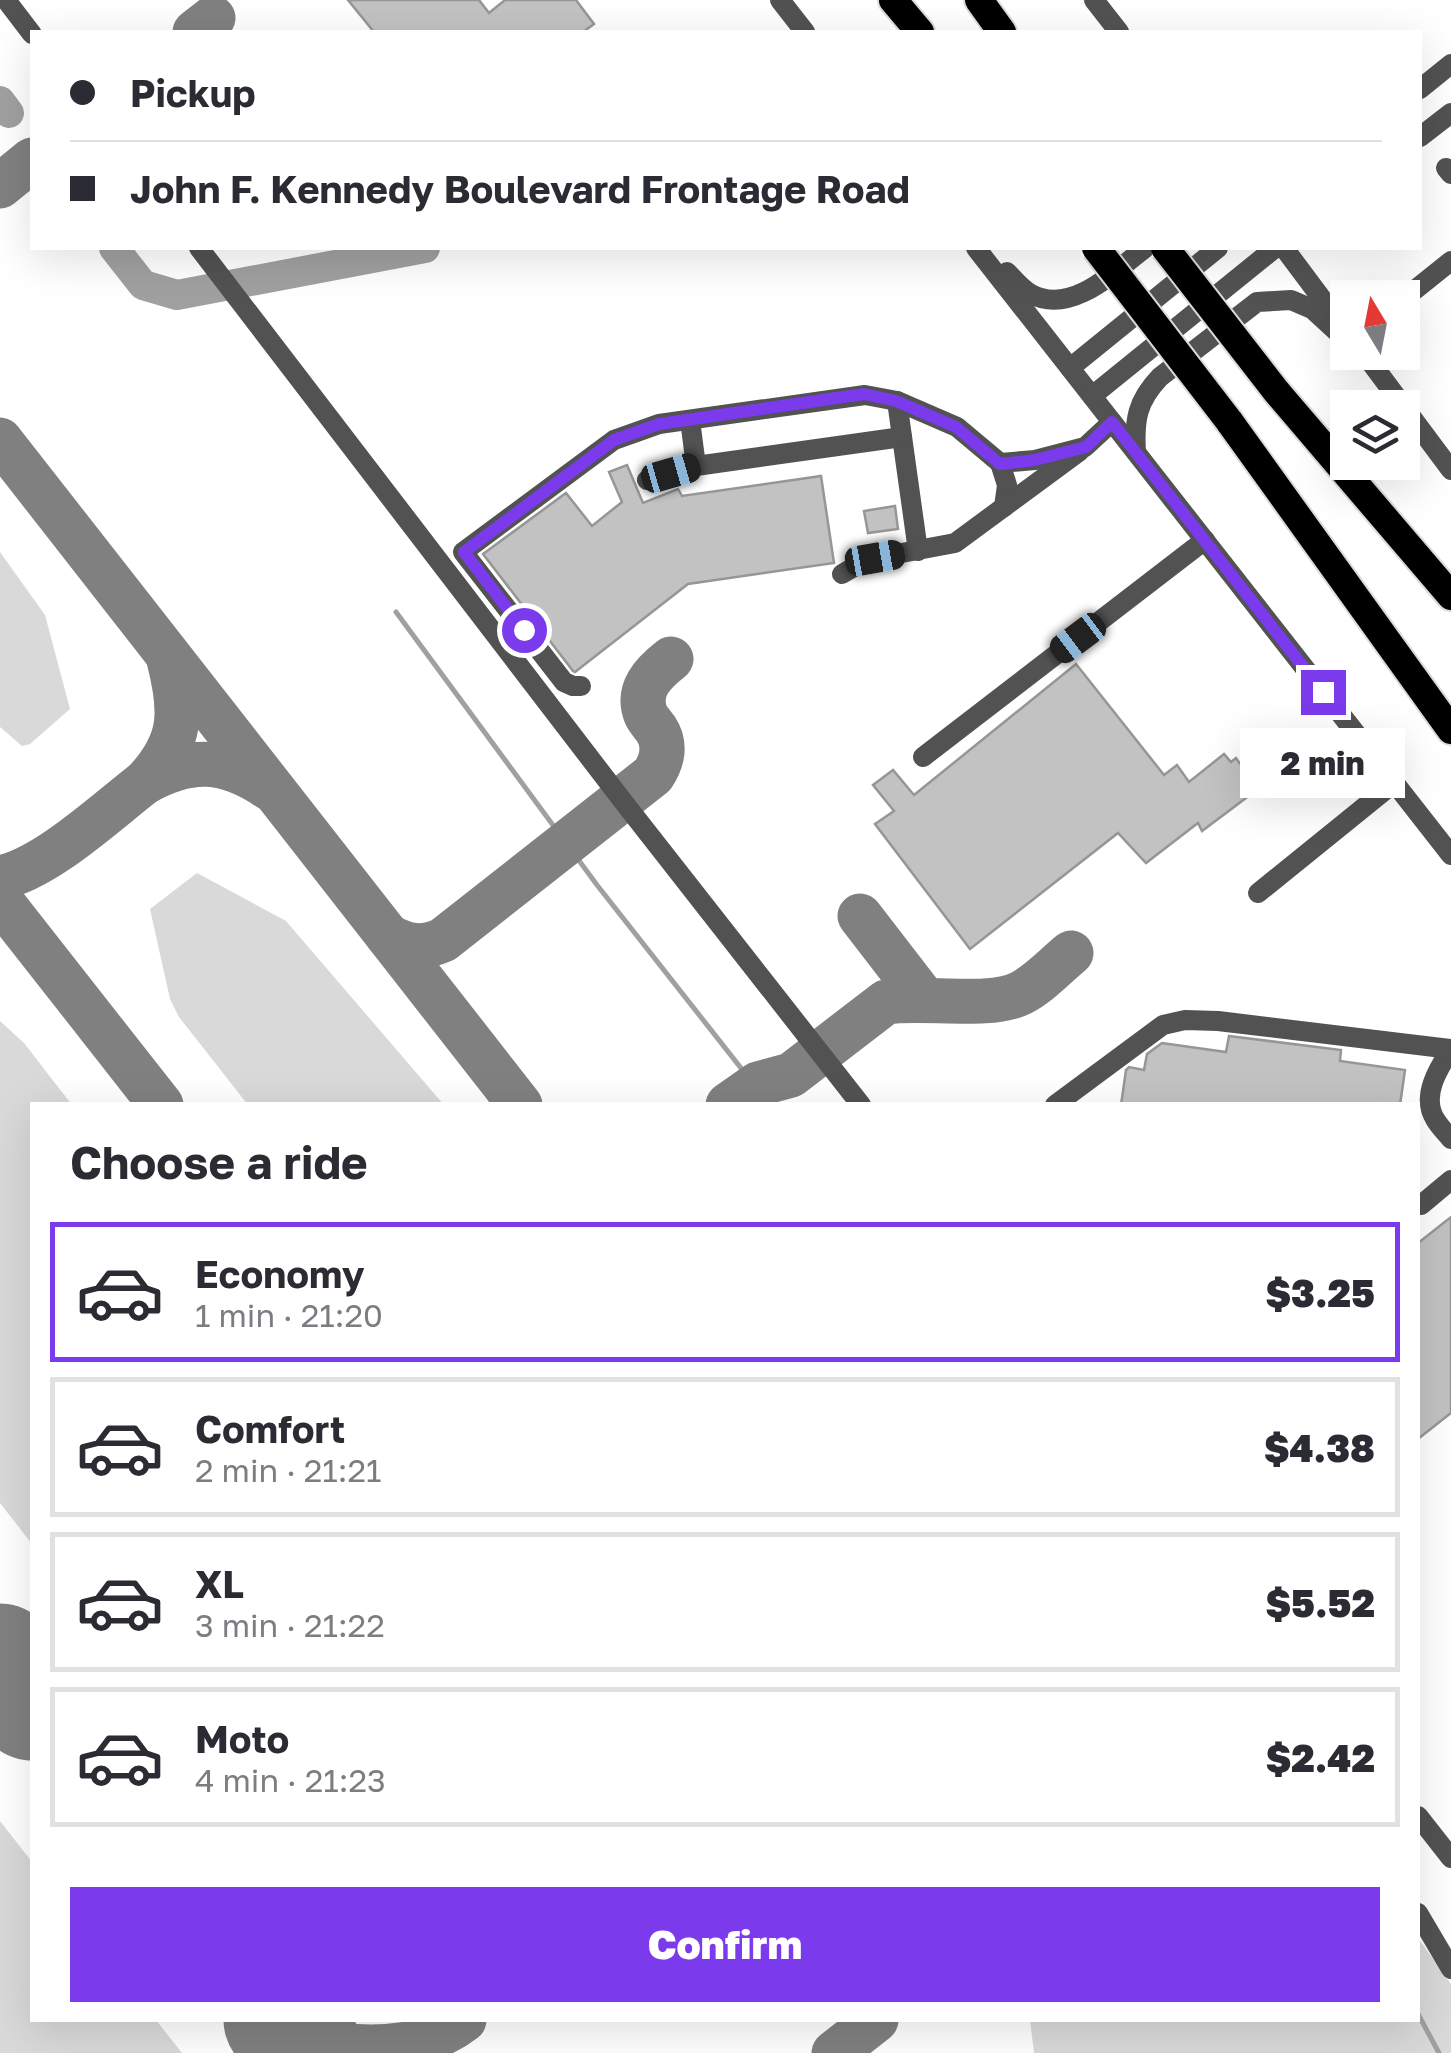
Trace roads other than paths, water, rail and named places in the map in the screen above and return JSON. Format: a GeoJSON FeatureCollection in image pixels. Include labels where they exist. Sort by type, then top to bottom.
{"type":"FeatureCollection","features":[{"type":"Feature","properties":{"kind":"highway"},"geometry":{"type":"LineString","coordinates":[[893,0],[918,30]]}},
{"type":"Feature","properties":{"kind":"highway"},"geometry":{"type":"LineString","coordinates":[[979,0],[1004,30]]}},
{"type":"Feature","properties":{"kind":"highway"},"geometry":{"type":"LineString","coordinates":[[992,0],[1005,30]]}},
{"type":"Feature","properties":{"kind":"highway"},"geometry":{"type":"LineString","coordinates":[[1098,250],[1229,422],[1451,730]]}},
{"type":"Feature","properties":{"kind":"highway"},"geometry":{"type":"LineString","coordinates":[[1167,250],[1276,391],[1451,596]]}},
{"type":"Feature","properties":{"kind":"street"},"geometry":{"type":"LineString","coordinates":[[6,0],[30,31]]}},
{"type":"Feature","properties":{"kind":"street"},"geometry":{"type":"LineString","coordinates":[[780,0],[803,30]]}},
{"type":"Feature","properties":{"kind":"street"},"geometry":{"type":"LineString","coordinates":[[1094,0],[1117,30]]}},
{"type":"Feature","properties":{"kind":"street"},"geometry":{"type":"LineString","coordinates":[[1422,87],[1451,64]]}},
{"type":"Feature","properties":{"kind":"street"},"geometry":{"type":"LineString","coordinates":[[1422,136],[1451,114]]}},
{"type":"Feature","properties":{"kind":"street"},"geometry":{"type":"LineString","coordinates":[[201,250],[859,1102]]}},
{"type":"Feature","properties":{"kind":"street"},"geometry":{"type":"LineString","coordinates":[[980,250],[1031,294],[1051,299],[1073,297],[1092,288],[1142,250]]}},
{"type":"Feature","properties":{"kind":"street"},"geometry":{"type":"LineString","coordinates":[[980,250],[1451,855]]}},
{"type":"Feature","properties":{"kind":"street"},"geometry":{"type":"LineString","coordinates":[[1070,368],[1216,250]]}},
{"type":"Feature","properties":{"kind":"street"},"geometry":{"type":"LineString","coordinates":[[1092,396],[1274,250]]}},
{"type":"Feature","properties":{"kind":"street"},"geometry":{"type":"LineString","coordinates":[[1286,250],[1330,308]]}},
{"type":"Feature","properties":{"kind":"street"},"geometry":{"type":"LineString","coordinates":[[1420,286],[1451,261]]}},
{"type":"Feature","properties":{"kind":"street"},"geometry":{"type":"LineString","coordinates":[[1136,452],[1135,426],[1148,390],[1257,302],[1291,300],[1312,309],[1330,326]]}},
{"type":"Feature","properties":{"kind":"street"},"geometry":{"type":"LineString","coordinates":[[1375,370],[1451,470]]}},
{"type":"Feature","properties":{"kind":"street"},"geometry":{"type":"LineString","coordinates":[[581,686],[564,682],[464,552],[614,440],[659,424],[864,394],[896,401],[956,427],[1000,464],[1008,485],[1004,506]]}},
{"type":"Feature","properties":{"kind":"street"},"geometry":{"type":"LineString","coordinates":[[896,401],[918,551]]}},
{"type":"Feature","properties":{"kind":"street"},"geometry":{"type":"LineString","coordinates":[[690,420],[696,466]]}},
{"type":"Feature","properties":{"kind":"street"},"geometry":{"type":"LineString","coordinates":[[842,574],[875,558],[954,543],[1047,477],[1112,422]]}},
{"type":"Feature","properties":{"kind":"street"},"geometry":{"type":"LineString","coordinates":[[647,480],[696,466],[902,437]]}},
{"type":"Feature","properties":{"kind":"street"},"geometry":{"type":"LineString","coordinates":[[1000,464],[1086,447]]}},
{"type":"Feature","properties":{"kind":"street"},"geometry":{"type":"LineString","coordinates":[[923,757],[1205,540]]}},
{"type":"Feature","properties":{"kind":"street"},"geometry":{"type":"LineString","coordinates":[[1258,893],[1394,783]]}},
{"type":"Feature","properties":{"kind":"street"},"geometry":{"type":"LineString","coordinates":[[1058,1102],[1163,1025],[1185,1020],[1218,1021],[1451,1049],[1436,1072],[1430,1097],[1433,1117],[1451,1139]]}},
{"type":"Feature","properties":{"kind":"street"},"geometry":{"type":"LineString","coordinates":[[1421,1205],[1451,1180]]}},
{"type":"Feature","properties":{"kind":"street"},"geometry":{"type":"LineString","coordinates":[[1420,1819],[1451,1858]]}},
{"type":"Feature","properties":{"kind":"street"},"geometry":{"type":"LineString","coordinates":[[1420,1916],[1451,1969]]}},
{"type":"Feature","properties":{"kind":"waterway"},"geometry":{"type":"LineString","coordinates":[[0,101],[9,113]]}},
{"type":"Feature","properties":{"kind":"waterway"},"geometry":{"type":"LineString","coordinates":[[116,250],[143,285],[177,295],[414,250]]}},
{"type":"Feature","properties":{"kind":"waterway"},"geometry":{"type":"LineString","coordinates":[[396,612],[597,885],[768,1102]]}},
{"type":"Feature","properties":{"kind":"waterway"},"geometry":{"type":"LineString","coordinates":[[1420,2018],[1439,2053]]}}]}
